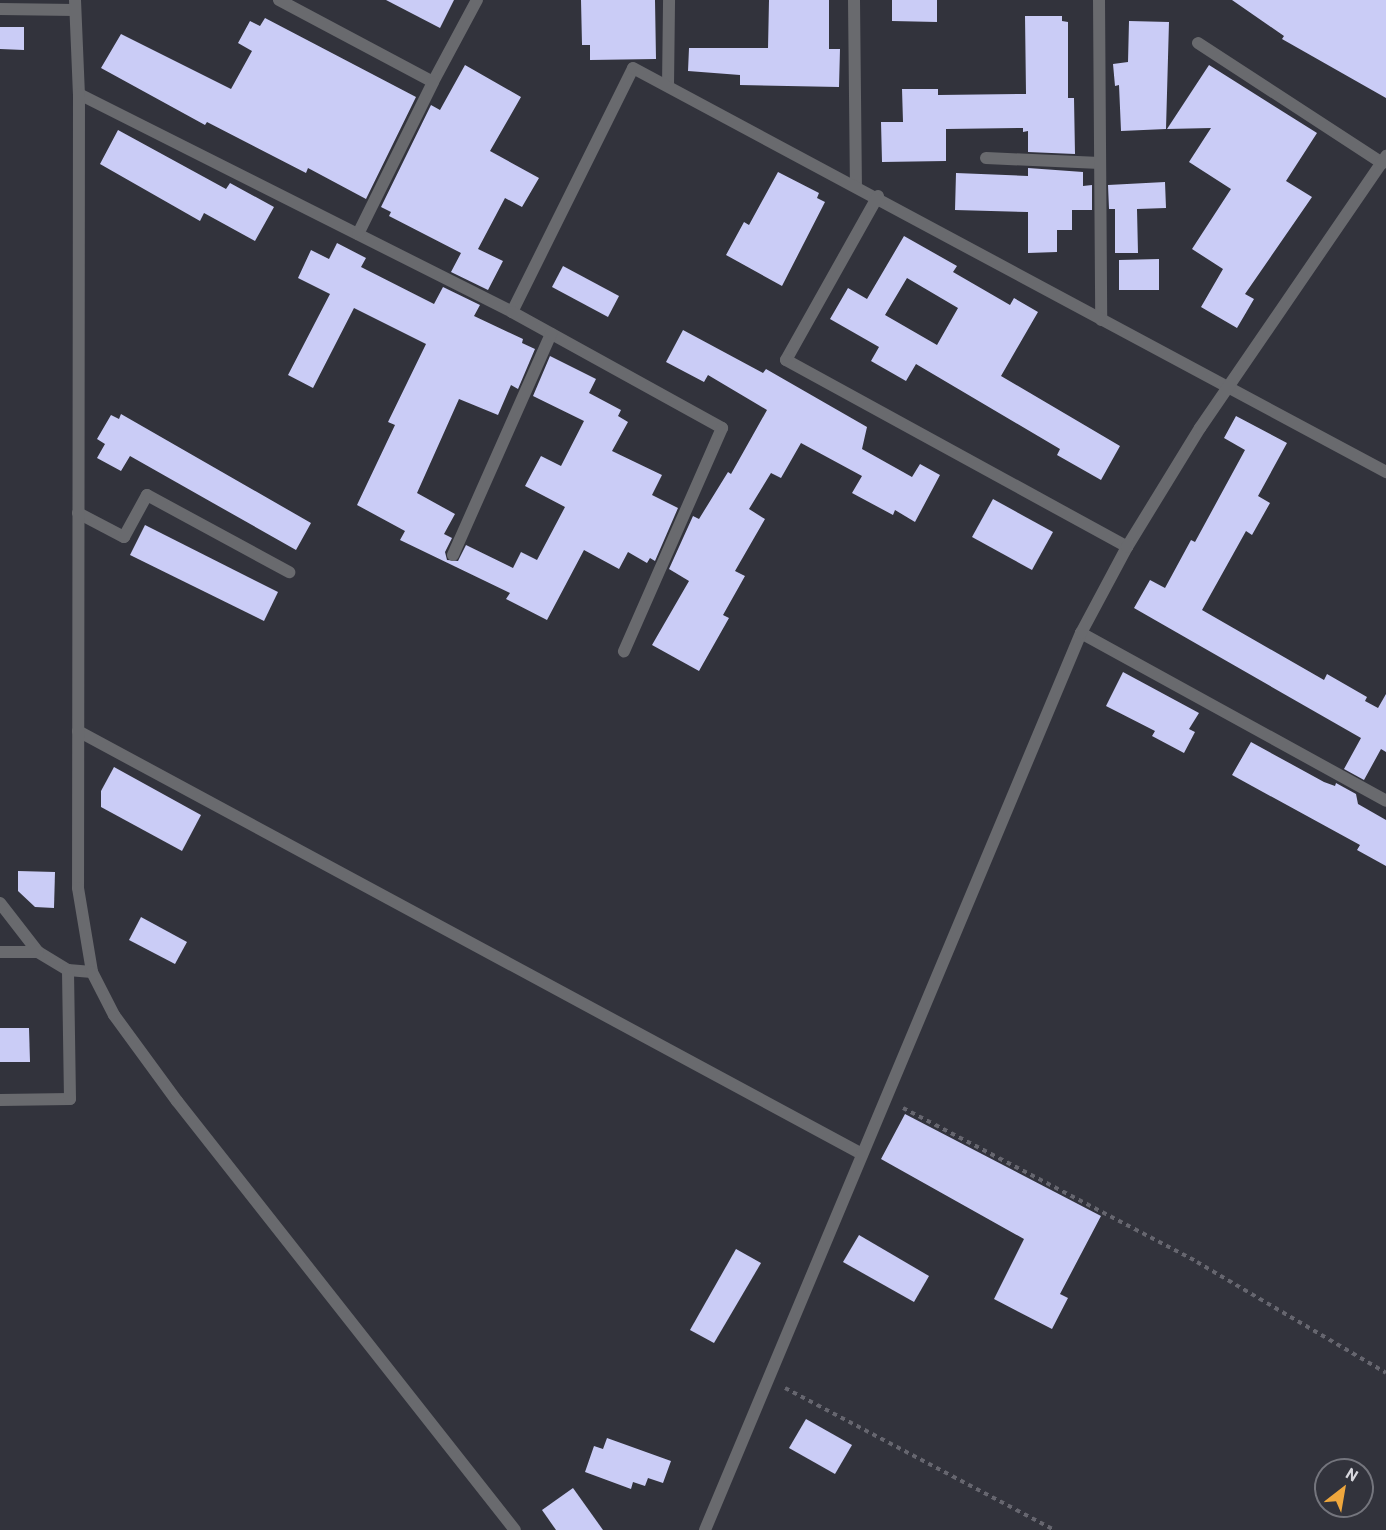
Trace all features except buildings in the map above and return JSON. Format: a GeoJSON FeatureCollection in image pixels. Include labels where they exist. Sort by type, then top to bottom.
{"type":"FeatureCollection","features":[{"type":"Feature","properties":{"kind":"street"},"geometry":{"type":"LineString","coordinates":[[279,0],[433,82]]}},
{"type":"Feature","properties":{"kind":"street"},"geometry":{"type":"LineString","coordinates":[[357,234],[477,0]]}},
{"type":"Feature","properties":{"kind":"street"},"geometry":{"type":"LineString","coordinates":[[668,86],[669,0]]}},
{"type":"Feature","properties":{"kind":"street"},"geometry":{"type":"LineString","coordinates":[[854,0],[856,186]]}},
{"type":"Feature","properties":{"kind":"street"},"geometry":{"type":"LineString","coordinates":[[1099,0],[1101,320]]}},
{"type":"Feature","properties":{"kind":"street"},"geometry":{"type":"LineString","coordinates":[[0,9],[75,5],[78,94],[78,888],[92,972],[114,1015],[177,1101],[509,1528]]}},
{"type":"Feature","properties":{"kind":"street"},"geometry":{"type":"LineString","coordinates":[[705,1530],[1081,633],[1127,547],[1228,386],[1384,160],[1198,43]]}},
{"type":"Feature","properties":{"kind":"street"},"geometry":{"type":"LineString","coordinates":[[512,312],[633,68],[878,196],[1101,320],[1386,472]]}},
{"type":"Feature","properties":{"kind":"street"},"geometry":{"type":"LineString","coordinates":[[78,94],[512,312],[722,428],[624,651]]}},
{"type":"Feature","properties":{"kind":"street"},"geometry":{"type":"LineString","coordinates":[[986,158],[1100,163]]}},
{"type":"Feature","properties":{"kind":"street"},"geometry":{"type":"LineString","coordinates":[[878,196],[786,360],[1127,547]]}},
{"type":"Feature","properties":{"kind":"street"},"geometry":{"type":"LineString","coordinates":[[453,555],[552,334]]}},
{"type":"Feature","properties":{"kind":"street"},"geometry":{"type":"LineString","coordinates":[[78,513],[124,537],[147,495],[289,572]]}},
{"type":"Feature","properties":{"kind":"street"},"geometry":{"type":"LineString","coordinates":[[1081,633],[1386,801]]}},
{"type":"Feature","properties":{"kind":"street"},"geometry":{"type":"LineString","coordinates":[[78,731],[862,1154]]}},
{"type":"Feature","properties":{"kind":"street"},"geometry":{"type":"LineString","coordinates":[[0,903],[38,952],[68,970],[92,972]]}},
{"type":"Feature","properties":{"kind":"street"},"geometry":{"type":"LineString","coordinates":[[0,952],[38,952]]}},
{"type":"Feature","properties":{"kind":"street"},"geometry":{"type":"LineString","coordinates":[[0,1100],[70,1099],[68,970]]}},
{"type":"Feature","properties":{"kind":"path"},"geometry":{"type":"LineString","coordinates":[[886,1099],[1197,1262],[1386,1372]]}},
{"type":"Feature","properties":{"kind":"path"},"geometry":{"type":"LineString","coordinates":[[769,1380],[1054,1530]]}}]}
